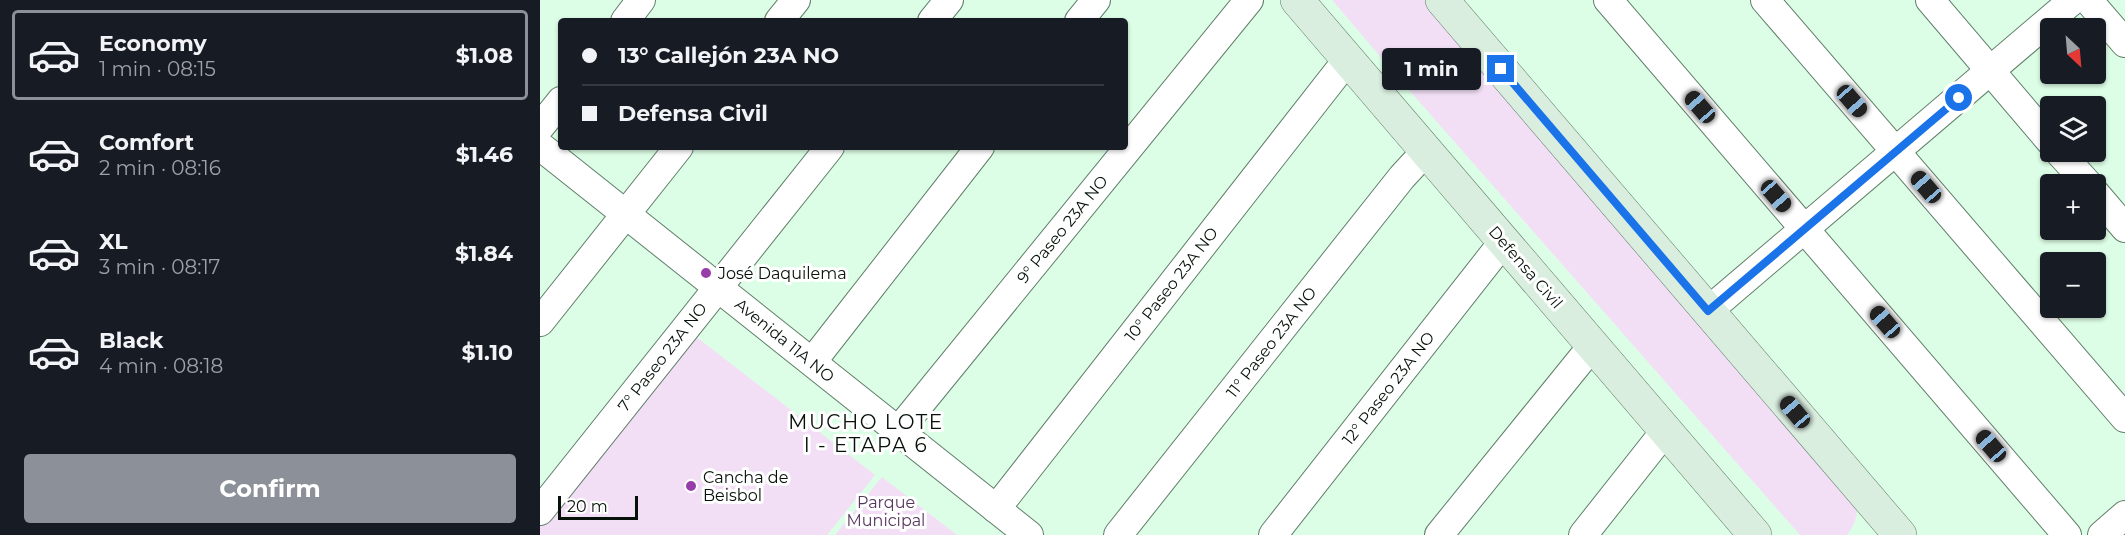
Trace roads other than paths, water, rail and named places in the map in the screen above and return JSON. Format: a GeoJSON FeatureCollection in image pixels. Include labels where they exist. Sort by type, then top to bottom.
{"type":"FeatureCollection","features":[{"type":"Feature","properties":{"kind":"street"},"geometry":{"type":"LineString","coordinates":[[626,18],[641,0]]}},
{"type":"Feature","properties":{"kind":"street"},"geometry":{"type":"LineString","coordinates":[[781,18],[796,0]]}},
{"type":"Feature","properties":{"kind":"street"},"geometry":{"type":"LineString","coordinates":[[934,18],[949,0]]}},
{"type":"Feature","properties":{"kind":"street"},"geometry":{"type":"LineString","coordinates":[[1081,18],[1096,0]]}},
{"type":"Feature","properties":{"kind":"street","name":"9° Paseo 23A NO"},"geometry":{"type":"LineString","coordinates":[[1128,149],[1249,0]]}},
{"type":"Feature","properties":{"kind":"street","name":"Defensa Civil"},"geometry":{"type":"LineString","coordinates":[[1297,0],[1666,430],[1746,531]]}},
{"type":"Feature","properties":{"kind":"street"},"geometry":{"type":"LineString","coordinates":[[1442,0],[1708,311],[1892,534]]}},
{"type":"Feature","properties":{"kind":"street"},"geometry":{"type":"LineString","coordinates":[[1608,0],[2067,535]]}},
{"type":"Feature","properties":{"kind":"street"},"geometry":{"type":"LineString","coordinates":[[1765,0],[2125,418]]}},
{"type":"Feature","properties":{"kind":"street"},"geometry":{"type":"LineString","coordinates":[[1930,0],[2040,129]]}},
{"type":"Feature","properties":{"kind":"street"},"geometry":{"type":"LineString","coordinates":[[1708,311],[2073,0]]}},
{"type":"Feature","properties":{"kind":"street"},"geometry":{"type":"LineString","coordinates":[[2088,0],[2125,43]]}},
{"type":"Feature","properties":{"kind":"street","name":"10° Paseo 23A NO"},"geometry":{"type":"LineString","coordinates":[[996,509],[1348,59]]}},
{"type":"Feature","properties":{"kind":"street"},"geometry":{"type":"LineString","coordinates":[[540,127],[558,105]]}},
{"type":"Feature","properties":{"kind":"street","name":"Avenida 11A NO"},"geometry":{"type":"LineString","coordinates":[[540,146],[1029,535]]}},
{"type":"Feature","properties":{"kind":"street"},"geometry":{"type":"LineString","coordinates":[[540,322],[677,150]]}},
{"type":"Feature","properties":{"kind":"street","name":"7° Paseo 23A NO"},"geometry":{"type":"LineString","coordinates":[[540,511],[828,150]]}},
{"type":"Feature","properties":{"kind":"street"},"geometry":{"type":"LineString","coordinates":[[812,362],[978,150]]}},
{"type":"Feature","properties":{"kind":"street","name":"9° Paseo 23A NO"},"geometry":{"type":"LineString","coordinates":[[898,431],[1127,150]]}},
{"type":"Feature","properties":{"kind":"street","name":"11° Paseo 23A NO"},"geometry":{"type":"LineString","coordinates":[[1118,535],[1402,177],[1426,151]]}},
{"type":"Feature","properties":{"kind":"street"},"geometry":{"type":"LineString","coordinates":[[2068,162],[2079,174]]}},
{"type":"Feature","properties":{"kind":"street"},"geometry":{"type":"LineString","coordinates":[[2106,206],[2125,228]]}},
{"type":"Feature","properties":{"kind":"street","name":"12° Paseo 23A NO"},"geometry":{"type":"LineString","coordinates":[[1273,535],[1504,241]]}},
{"type":"Feature","properties":{"kind":"street"},"geometry":{"type":"LineString","coordinates":[[1439,535],[1593,345]]}},
{"type":"Feature","properties":{"kind":"street"},"geometry":{"type":"LineString","coordinates":[[1583,535],[1666,430]]}},
{"type":"Feature","properties":{"kind":"street"},"geometry":{"type":"LineString","coordinates":[[2102,535],[2125,515]]}},
{"type":"Feature","properties":{"kind":"place","name":"José Daquilema"},"geometry":{"type":"Point","coordinates":[706,273]}},
{"type":"Feature","properties":{"kind":"place","name":"Cancha de Beisbol"},"geometry":{"type":"Point","coordinates":[691,486]}},
{"type":"Feature","properties":{"kind":"district","name":"MUCHO LOTE I - ETAPA 6"},"geometry":{"type":"Point","coordinates":[866,434]}},
{"type":"Feature","properties":{"kind":"park label","name":"Parque Municipal"},"geometry":{"type":"Point","coordinates":[886,511]}}]}
